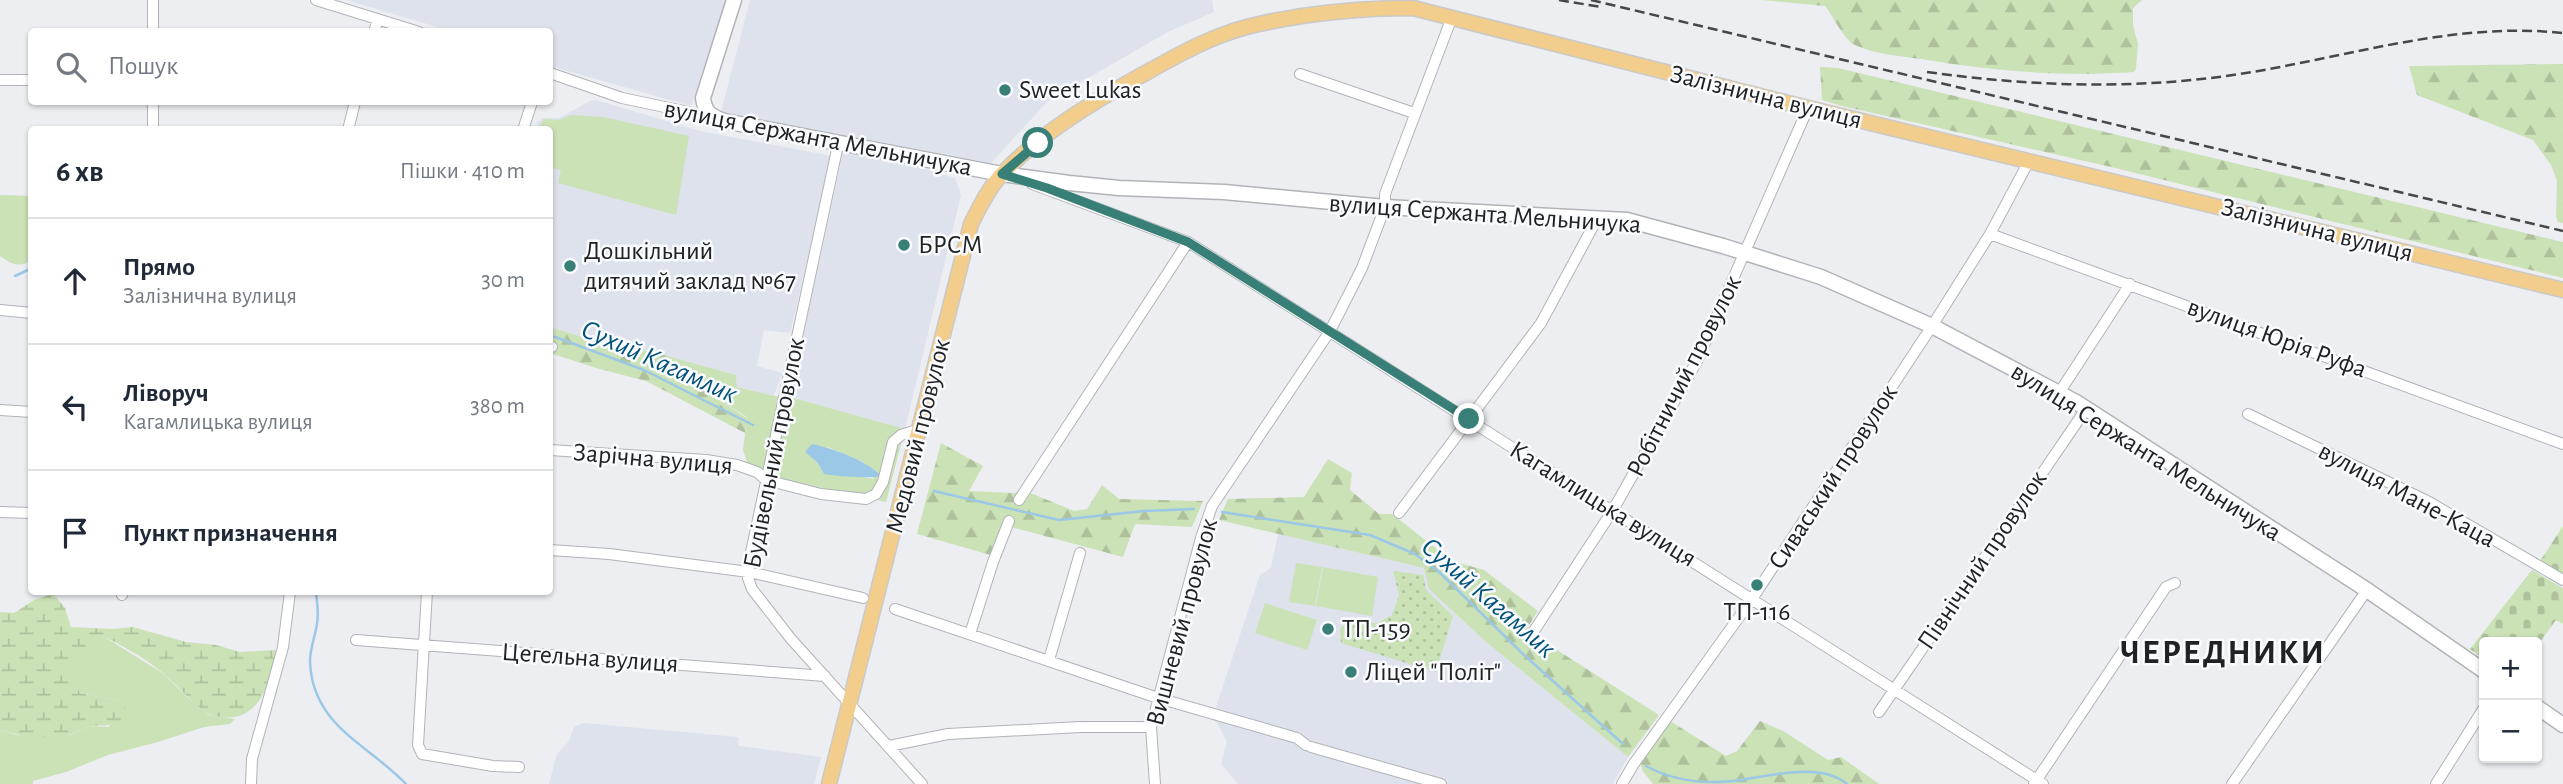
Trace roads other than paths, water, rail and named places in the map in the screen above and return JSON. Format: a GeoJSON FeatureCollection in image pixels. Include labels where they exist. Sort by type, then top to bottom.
{"type":"FeatureCollection","features":[{"type":"Feature","properties":{"kind":"main road","name":"Залізнична вулиця"},"geometry":{"type":"LineString","coordinates":[[1002,174],[1071,117],[1106,94],[1216,37],[1258,24],[1378,8],[1413,8],[1808,108],[2563,290]]}},
{"type":"Feature","properties":{"kind":"main road","name":"Медовий провулок"},"geometry":{"type":"LineString","coordinates":[[829,784],[971,224],[984,198],[1002,174]]}},
{"type":"Feature","properties":{"kind":"street"},"geometry":{"type":"LineString","coordinates":[[153,0],[153,28]]}},
{"type":"Feature","properties":{"kind":"street"},"geometry":{"type":"LineString","coordinates":[[316,0],[406,28]]}},
{"type":"Feature","properties":{"kind":"street"},"geometry":{"type":"LineString","coordinates":[[712,117],[704,108],[705,86],[734,0]]}},
{"type":"Feature","properties":{"kind":"street","name":"Вишневий провулок"},"geometry":{"type":"LineString","coordinates":[[1155,784],[1151,727],[1212,506],[1330,331],[1362,268],[1385,207],[1385,194],[1414,113],[1452,17]]}},
{"type":"Feature","properties":{"kind":"street"},"geometry":{"type":"LineString","coordinates":[[375,28],[378,19]]}},
{"type":"Feature","properties":{"kind":"street","name":"вулиця Сержанта Мельничука"},"geometry":{"type":"LineString","coordinates":[[553,74],[622,98],[838,145],[1002,174],[1119,188],[1224,192],[1385,207],[1627,220],[1821,276],[1932,326],[2086,409],[2367,590],[2479,668]]}},
{"type":"Feature","properties":{"kind":"street"},"geometry":{"type":"LineString","coordinates":[[1300,74],[1414,113]]}},
{"type":"Feature","properties":{"kind":"street"},"geometry":{"type":"LineString","coordinates":[[0,80],[28,80]]}},
{"type":"Feature","properties":{"kind":"street"},"geometry":{"type":"LineString","coordinates":[[153,105],[153,126]]}},
{"type":"Feature","properties":{"kind":"street"},"geometry":{"type":"LineString","coordinates":[[349,126],[354,105]]}},
{"type":"Feature","properties":{"kind":"street"},"geometry":{"type":"LineString","coordinates":[[524,126],[531,105]]}},
{"type":"Feature","properties":{"kind":"street","name":"Робітничий провулок"},"geometry":{"type":"LineString","coordinates":[[1534,631],[1613,510],[1697,362],[1808,108]]}},
{"type":"Feature","properties":{"kind":"street","name":"Будівельний провулок"},"geometry":{"type":"LineString","coordinates":[[838,145],[766,480],[749,572],[752,589],[791,639],[922,784]]}},
{"type":"Feature","properties":{"kind":"street","name":"Сиваський провулок"},"geometry":{"type":"LineString","coordinates":[[1622,784],[1752,599],[1932,326],[1990,234],[2029,161]]}},
{"type":"Feature","properties":{"kind":"street","name":"Кагамлицька вулиця"},"geometry":{"type":"LineString","coordinates":[[1002,174],[1047,188],[1188,242],[1613,510],[2038,783]]}},
{"type":"Feature","properties":{"kind":"street"},"geometry":{"type":"LineString","coordinates":[[1399,513],[1541,323],[1597,219]]}},
{"type":"Feature","properties":{"kind":"street","name":"вулиця Юрія Руфа"},"geometry":{"type":"LineString","coordinates":[[1990,234],[2563,444]]}},
{"type":"Feature","properties":{"kind":"street"},"geometry":{"type":"LineString","coordinates":[[1019,500],[1188,242]]}},
{"type":"Feature","properties":{"kind":"street"},"geometry":{"type":"LineString","coordinates":[[2059,393],[2130,284]]}},
{"type":"Feature","properties":{"kind":"street"},"geometry":{"type":"LineString","coordinates":[[0,310],[28,313]]}},
{"type":"Feature","properties":{"kind":"street","name":"Північний провулок"},"geometry":{"type":"LineString","coordinates":[[1879,712],[2086,409]]}},
{"type":"Feature","properties":{"kind":"street"},"geometry":{"type":"LineString","coordinates":[[0,410],[28,412]]}},
{"type":"Feature","properties":{"kind":"street","name":"вулиця Мане-Каца"},"geometry":{"type":"LineString","coordinates":[[2248,414],[2428,502],[2563,580]]}},
{"type":"Feature","properties":{"kind":"street","name":"Зарічна вулиця"},"geometry":{"type":"LineString","coordinates":[[553,450],[706,460],[737,465],[757,472],[766,480],[847,498],[872,497],[883,482],[893,442],[901,435],[920,429]]}},
{"type":"Feature","properties":{"kind":"street"},"geometry":{"type":"LineString","coordinates":[[0,512],[28,513]]}},
{"type":"Feature","properties":{"kind":"street"},"geometry":{"type":"LineString","coordinates":[[970,634],[1009,521]]}},
{"type":"Feature","properties":{"kind":"street"},"geometry":{"type":"LineString","coordinates":[[553,550],[609,554],[749,572],[863,598]]}},
{"type":"Feature","properties":{"kind":"street"},"geometry":{"type":"LineString","coordinates":[[1049,660],[1080,553]]}},
{"type":"Feature","properties":{"kind":"street"},"geometry":{"type":"LineString","coordinates":[[2038,783],[2166,587],[2175,583]]}},
{"type":"Feature","properties":{"kind":"street"},"geometry":{"type":"LineString","coordinates":[[2232,784],[2367,590]]}},
{"type":"Feature","properties":{"kind":"street"},"geometry":{"type":"LineString","coordinates":[[251,784],[252,759],[283,647],[290,595]]}},
{"type":"Feature","properties":{"kind":"street"},"geometry":{"type":"LineString","coordinates":[[427,595],[418,745],[422,754],[480,764],[519,767]]}},
{"type":"Feature","properties":{"kind":"street"},"geometry":{"type":"LineString","coordinates":[[895,609],[1158,698],[1279,732],[1297,738],[1308,746],[1441,784]]}},
{"type":"Feature","properties":{"kind":"street","name":"Цегельна вулиця"},"geometry":{"type":"LineString","coordinates":[[356,640],[825,676]]}},
{"type":"Feature","properties":{"kind":"street"},"geometry":{"type":"LineString","coordinates":[[2542,711],[2563,726]]}},
{"type":"Feature","properties":{"kind":"street"},"geometry":{"type":"LineString","coordinates":[[2436,784],[2479,716]]}},
{"type":"Feature","properties":{"kind":"street"},"geometry":{"type":"LineString","coordinates":[[889,746],[948,734],[1080,727],[1151,727]]}},
{"type":"Feature","properties":{"kind":"water"},"geometry":{"type":"Polygon","coordinates":[[[812,444],[849,456],[868,465],[881,476],[824,474],[817,462],[805,452],[812,444]]]}},
{"type":"Feature","properties":{"kind":"waterway","name":"Сухий Кагамлик"},"geometry":{"type":"LineString","coordinates":[[15,276],[28,270]]}},
{"type":"Feature","properties":{"kind":"waterway","name":"Сухий Кагамлик"},"geometry":{"type":"LineString","coordinates":[[553,336],[644,370],[753,425]]}},
{"type":"Feature","properties":{"kind":"waterway","name":"Сухий Кагамлик"},"geometry":{"type":"LineString","coordinates":[[934,491],[1059,520],[1194,509]]}},
{"type":"Feature","properties":{"kind":"waterway","name":"Сухий Кагамлик"},"geometry":{"type":"LineString","coordinates":[[1222,512],[1370,535],[1415,554],[1438,571],[1524,655],[1623,744]]}},
{"type":"Feature","properties":{"kind":"waterway"},"geometry":{"type":"LineString","coordinates":[[316,595],[318,620],[310,661],[313,683],[320,702],[344,732],[406,784]]}},
{"type":"Feature","properties":{"kind":"waterway","name":"Сухий Кагамлик"},"geometry":{"type":"LineString","coordinates":[[1646,766],[1673,777],[1700,782],[1735,781],[1803,772],[1834,776],[1847,784]]}},
{"type":"Feature","properties":{"kind":"railway"},"geometry":{"type":"LineString","coordinates":[[1559,0],[1601,7]]}},
{"type":"Feature","properties":{"kind":"railway"},"geometry":{"type":"LineString","coordinates":[[1591,0],[2563,231]]}},
{"type":"Feature","properties":{"kind":"railway"},"geometry":{"type":"LineString","coordinates":[[1927,72],[2041,83],[2156,83],[2233,75],[2438,37],[2479,32],[2563,33]]}},
{"type":"Feature","properties":{"kind":"place","name":"Sweet Lukas"},"geometry":{"type":"Point","coordinates":[1005,90]}},
{"type":"Feature","properties":{"kind":"place","name":"БРСМ"},"geometry":{"type":"Point","coordinates":[904,245]}},
{"type":"Feature","properties":{"kind":"place","name":"Дошкільний дитячий заклад №67"},"geometry":{"type":"Point","coordinates":[570,266]}},
{"type":"Feature","properties":{"kind":"place","name":"ТП-116"},"geometry":{"type":"Point","coordinates":[1757,585]}},
{"type":"Feature","properties":{"kind":"place","name":"ТП-159"},"geometry":{"type":"Point","coordinates":[1328,629]}},
{"type":"Feature","properties":{"kind":"place","name":"Ліцей \"Політ\""},"geometry":{"type":"Point","coordinates":[1351,672]}},
{"type":"Feature","properties":{"kind":"district","name":"ЧЕРЕДНИКИ"},"geometry":{"type":"Point","coordinates":[2223,653]}}]}
